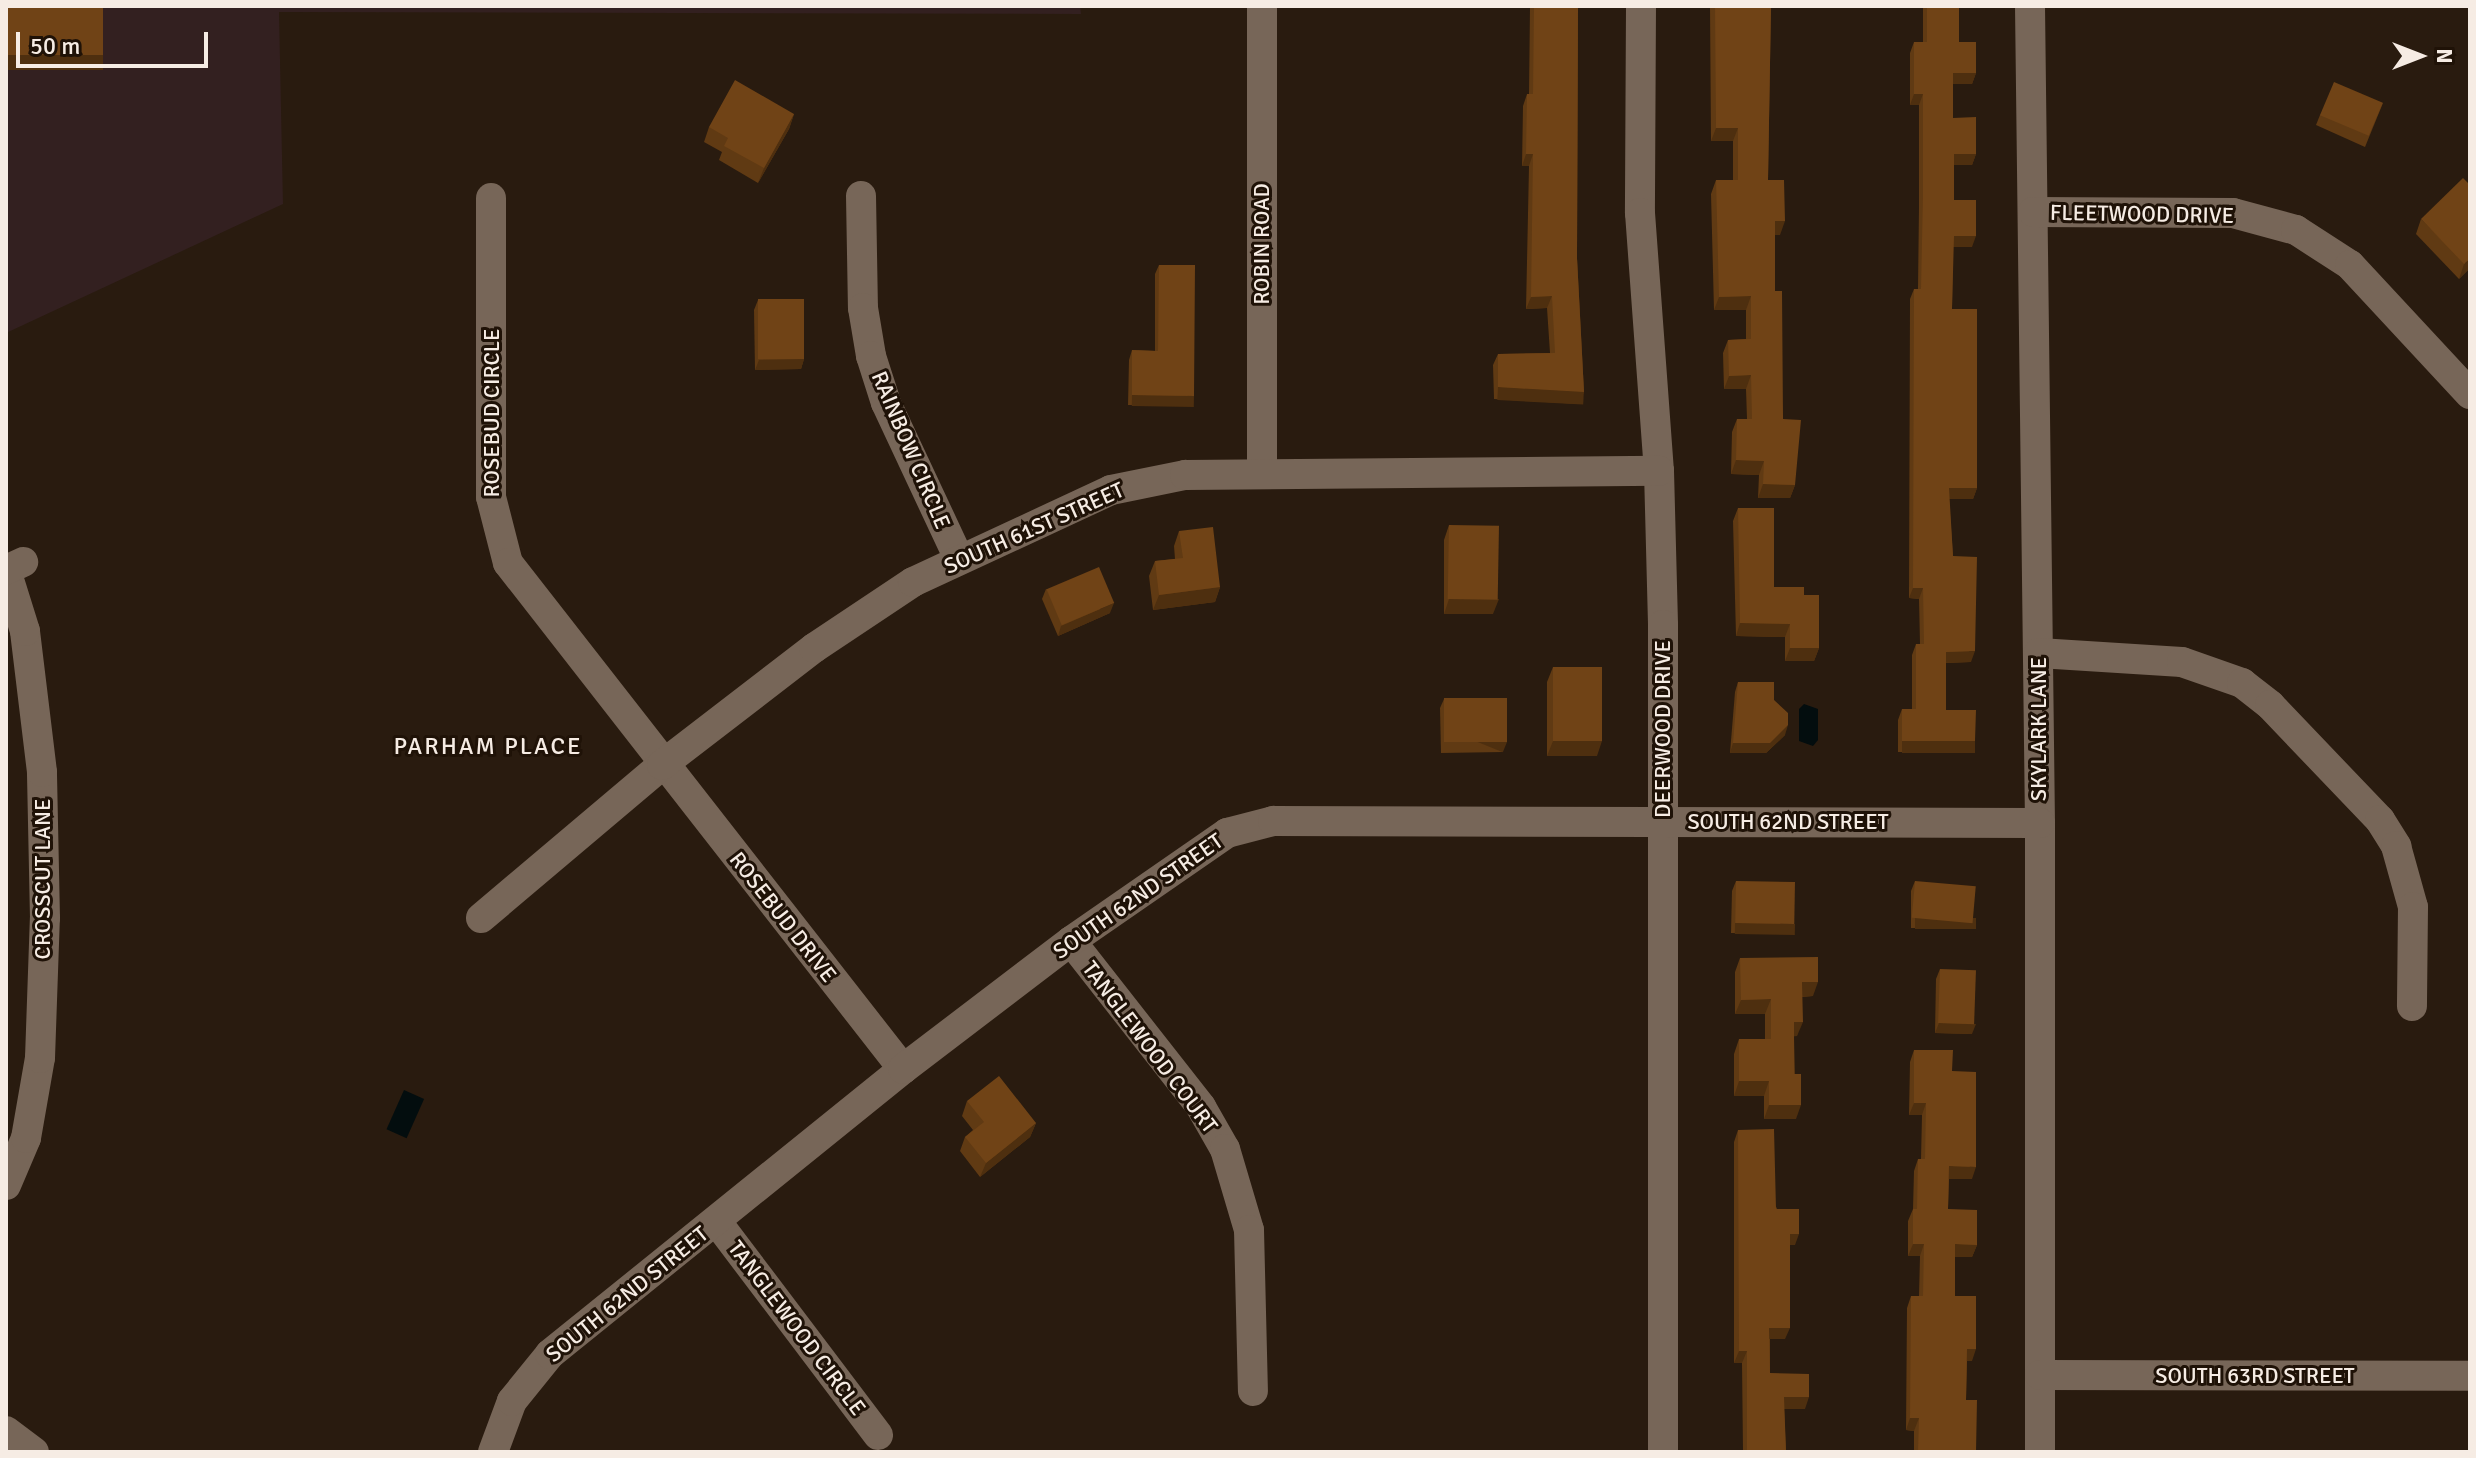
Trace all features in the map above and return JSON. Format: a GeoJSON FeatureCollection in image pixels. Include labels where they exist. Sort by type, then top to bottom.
{"type":"FeatureCollection","features":[{"type":"Feature","properties":{"kind":"street","name":"DEERWOOD DRIVE"},"geometry":{"type":"LineString","coordinates":[[1641,6],[1640,213],[1659,471],[1663,822],[1663,1452]]}},
{"type":"Feature","properties":{"kind":"street","name":"SKYLARK LANE"},"geometry":{"type":"LineString","coordinates":[[2030,6],[2039,653],[2040,1452]]}},
{"type":"Feature","properties":{"kind":"street","name":"ROBIN ROAD"},"geometry":{"type":"LineString","coordinates":[[1262,10],[1262,473]]}},
{"type":"Feature","properties":{"kind":"street","name":"RAINBOW CIRCLE"},"geometry":{"type":"LineString","coordinates":[[861,196],[863,308],[871,356],[886,403],[959,559]]}},
{"type":"Feature","properties":{"kind":"street","name":"ROSEBUD CIRCLE"},"geometry":{"type":"LineString","coordinates":[[491,198],[491,497],[497,535],[524,589],[662,765]]}},
{"type":"Feature","properties":{"kind":"street","name":"FLEETWOOD DRIVE"},"geometry":{"type":"LineString","coordinates":[[2033,212],[2233,213],[2296,230],[2350,265],[2470,394]]}},
{"type":"Feature","properties":{"kind":"street","name":"SOUTH 61ST STREET"},"geometry":{"type":"LineString","coordinates":[[481,918],[662,765],[814,648],[913,582],[1111,490],[1185,475],[1659,471]]}},
{"type":"Feature","properties":{"kind":"street","name":"CROSSCUT LANE"},"geometry":{"type":"LineString","coordinates":[[6,1185],[26,1138],[40,1058],[45,918],[42,772],[15,566]]}},
{"type":"Feature","properties":{"kind":"street"},"geometry":{"type":"LineString","coordinates":[[2039,653],[2182,662],[2242,683],[2270,705],[2380,820],[2396,846],[2413,907],[2412,1006]]}},
{"type":"Feature","properties":{"kind":"street","name":"ROSEBUD DRIVE"},"geometry":{"type":"LineString","coordinates":[[662,765],[903,1069]]}},
{"type":"Feature","properties":{"kind":"street","name":"SOUTH 62ND STREET"},"geometry":{"type":"LineString","coordinates":[[493,1452],[502,1420],[550,1354],[903,1069],[1071,941],[1200,848],[1250,825],[2040,823]]}},
{"type":"Feature","properties":{"kind":"street","name":"TANGLEWOOD COURT"},"geometry":{"type":"LineString","coordinates":[[1071,941],[1201,1107],[1225,1149],[1249,1230],[1253,1391]]}},
{"type":"Feature","properties":{"kind":"street","name":"TANGLEWOOD CIRCLE"},"geometry":{"type":"LineString","coordinates":[[717,1222],[878,1435]]}},
{"type":"Feature","properties":{"kind":"street","name":"SOUTH 63RD STREET"},"geometry":{"type":"LineString","coordinates":[[2040,1375],[2470,1376]]}},
{"type":"Feature","properties":{"kind":"street"},"geometry":{"type":"LineString","coordinates":[[6,1431],[34,1452]]}},
{"type":"Feature","properties":{"kind":"shaded area"},"geometry":{"type":"Polygon","coordinates":[[[6,6],[1080,6],[1081,14],[279,12],[283,204],[6,333],[6,6]]]}},
{"type":"Feature","properties":{"kind":"shaded area"},"geometry":{"type":"Polygon","coordinates":[[[1804,704],[1818,709],[1818,740],[1813,746],[1799,741],[1799,709],[1804,704]]]}},
{"type":"Feature","properties":{"kind":"shaded area"},"geometry":{"type":"Polygon","coordinates":[[[404,1090],[424,1099],[407,1138],[387,1129],[404,1090]]]}},
{"type":"Feature","properties":{"kind":"building"},"geometry":{"type":"Polygon","coordinates":[[[6,6],[103,6],[103,55],[6,55],[6,6]]]}},
{"type":"Feature","properties":{"kind":"building"},"geometry":{"type":"Polygon","coordinates":[[[1534,6],[1578,6],[1577,258],[1584,392],[1498,387],[1498,354],[1555,353],[1552,296],[1531,297],[1533,154],[1526,154],[1527,94],[1533,94],[1534,6]]]}},
{"type":"Feature","properties":{"kind":"building"},"geometry":{"type":"Polygon","coordinates":[[[1715,6],[1771,6],[1768,180],[1784,180],[1785,221],[1775,221],[1775,291],[1782,291],[1783,419],[1801,420],[1795,485],[1763,484],[1764,461],[1736,460],[1737,419],[1752,419],[1751,375],[1729,376],[1728,340],[1751,339],[1751,296],[1719,297],[1716,180],[1738,180],[1738,128],[1716,128],[1715,6]]]}},
{"type":"Feature","properties":{"kind":"building"},"geometry":{"type":"Polygon","coordinates":[[[1927,6],[1959,6],[1959,42],[1976,42],[1976,73],[1953,73],[1953,118],[1976,117],[1976,154],[1954,154],[1954,200],[1976,200],[1976,236],[1954,236],[1952,309],[1977,309],[1977,488],[1949,488],[1953,556],[1977,557],[1975,651],[1946,652],[1946,710],[1976,710],[1975,741],[1902,741],[1902,709],[1916,709],[1916,644],[1924,644],[1923,588],[1913,588],[1914,289],[1921,289],[1923,195],[1923,94],[1914,94],[1914,42],[1927,42],[1927,6]]]}},
{"type":"Feature","properties":{"kind":"building"},"geometry":{"type":"Polygon","coordinates":[[[735,80],[794,114],[764,168],[724,146],[728,138],[709,127],[735,80]]]}},
{"type":"Feature","properties":{"kind":"building"},"geometry":{"type":"Polygon","coordinates":[[[2334,82],[2383,103],[2369,136],[2320,115],[2334,82]]]}},
{"type":"Feature","properties":{"kind":"building"},"geometry":{"type":"Polygon","coordinates":[[[2463,178],[2470,185],[2470,259],[2464,264],[2421,219],[2463,178]]]}},
{"type":"Feature","properties":{"kind":"building"},"geometry":{"type":"Polygon","coordinates":[[[1159,265],[1195,265],[1194,396],[1132,395],[1132,350],[1158,351],[1159,265]]]}},
{"type":"Feature","properties":{"kind":"building"},"geometry":{"type":"Polygon","coordinates":[[[758,299],[804,299],[804,359],[758,359],[758,299]]]}},
{"type":"Feature","properties":{"kind":"building"},"geometry":{"type":"Polygon","coordinates":[[[1738,508],[1774,508],[1774,587],[1804,587],[1804,595],[1819,595],[1819,648],[1790,648],[1790,624],[1740,623],[1738,508]]]}},
{"type":"Feature","properties":{"kind":"building"},"geometry":{"type":"Polygon","coordinates":[[[1449,525],[1499,526],[1498,600],[1448,599],[1449,525]]]}},
{"type":"Feature","properties":{"kind":"building"},"geometry":{"type":"Polygon","coordinates":[[[1213,527],[1220,587],[1159,595],[1155,561],[1183,558],[1179,531],[1213,527]]]}},
{"type":"Feature","properties":{"kind":"building"},"geometry":{"type":"Polygon","coordinates":[[[1099,567],[1114,603],[1062,625],[1047,589],[1099,567]]]}},
{"type":"Feature","properties":{"kind":"building"},"geometry":{"type":"Polygon","coordinates":[[[1553,667],[1602,667],[1602,741],[1553,741],[1553,667]]]}},
{"type":"Feature","properties":{"kind":"building"},"geometry":{"type":"Polygon","coordinates":[[[1738,682],[1774,682],[1774,700],[1788,713],[1788,725],[1770,743],[1733,743],[1738,682]]]}},
{"type":"Feature","properties":{"kind":"building"},"geometry":{"type":"Polygon","coordinates":[[[1444,698],[1507,698],[1507,742],[1444,742],[1444,698]]]}},
{"type":"Feature","properties":{"kind":"building"},"geometry":{"type":"Polygon","coordinates":[[[1736,881],[1795,882],[1794,924],[1735,923],[1736,881]]]}},
{"type":"Feature","properties":{"kind":"building"},"geometry":{"type":"Polygon","coordinates":[[[1915,881],[1976,886],[1973,923],[1912,918],[1915,881]]]}},
{"type":"Feature","properties":{"kind":"building"},"geometry":{"type":"Polygon","coordinates":[[[1818,957],[1818,982],[1802,982],[1803,1022],[1794,1022],[1794,1074],[1801,1074],[1801,1105],[1769,1105],[1769,1081],[1739,1081],[1739,1039],[1771,1039],[1771,999],[1741,1000],[1740,958],[1818,957]]]}},
{"type":"Feature","properties":{"kind":"building"},"geometry":{"type":"Polygon","coordinates":[[[1940,969],[1976,970],[1974,1024],[1938,1023],[1940,969]]]}},
{"type":"Feature","properties":{"kind":"building"},"geometry":{"type":"Polygon","coordinates":[[[1914,1050],[1953,1050],[1952,1071],[1976,1072],[1976,1167],[1949,1166],[1948,1209],[1977,1210],[1977,1245],[1955,1244],[1955,1296],[1976,1296],[1976,1349],[1967,1349],[1966,1400],[1977,1400],[1976,1452],[1918,1452],[1919,1418],[1910,1418],[1911,1296],[1923,1296],[1924,1244],[1913,1244],[1913,1209],[1917,1209],[1918,1159],[1925,1159],[1926,1103],[1914,1103],[1914,1050]]]}},
{"type":"Feature","properties":{"kind":"building"},"geometry":{"type":"Polygon","coordinates":[[[999,1076],[1036,1123],[986,1163],[965,1137],[984,1122],[967,1101],[999,1076]]]}},
{"type":"Feature","properties":{"kind":"building"},"geometry":{"type":"Polygon","coordinates":[[[1774,1129],[1776,1209],[1799,1209],[1799,1234],[1790,1234],[1790,1328],[1769,1328],[1770,1373],[1809,1374],[1809,1397],[1784,1397],[1786,1452],[1747,1452],[1747,1351],[1739,1351],[1738,1130],[1774,1129]]]}},
{"type":"Feature","properties":{"kind":"district","name":"PARHAM PLACE"},"geometry":{"type":"Point","coordinates":[488,747]}}]}
